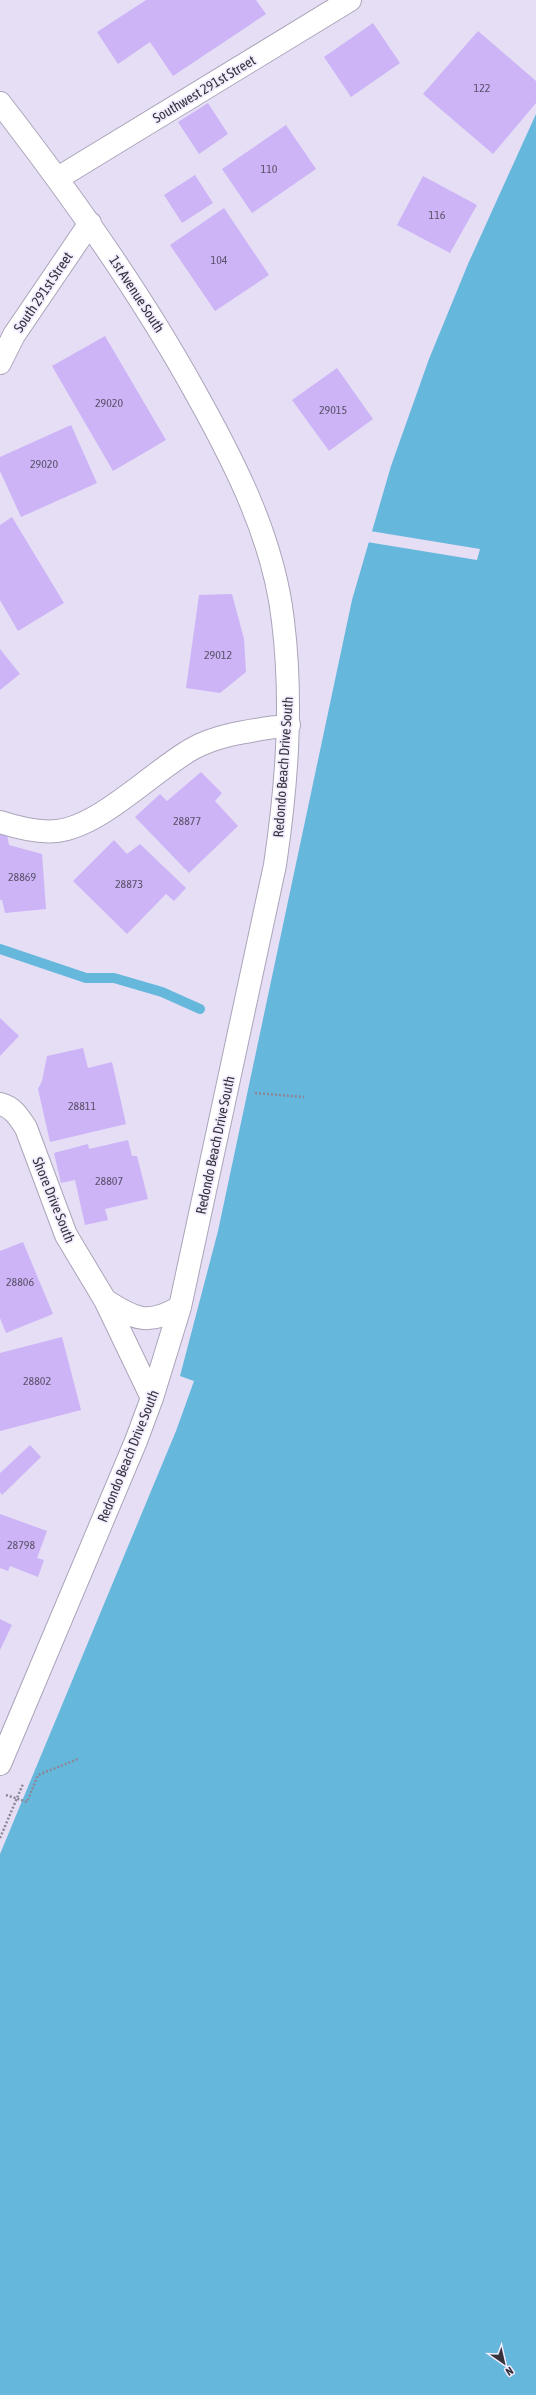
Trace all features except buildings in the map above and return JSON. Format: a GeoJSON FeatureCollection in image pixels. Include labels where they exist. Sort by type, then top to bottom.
{"type":"FeatureCollection","features":[{"type":"Feature","properties":{"kind":"street","name":"Southwest 291st Street"},"geometry":{"type":"LineString","coordinates":[[58,178],[350,0]]}},
{"type":"Feature","properties":{"kind":"street","name":"1st Avenue South"},"geometry":{"type":"LineString","coordinates":[[0,103],[90,222],[162,331],[216,429],[250,499]]}},
{"type":"Feature","properties":{"kind":"street","name":"South 291st Street"},"geometry":{"type":"LineString","coordinates":[[0,363],[14,335],[90,222]]}},
{"type":"Feature","properties":{"kind":"street","name":"Redondo Beach Drive South"},"geometry":{"type":"LineString","coordinates":[[0,1764],[152,1398],[180,1307],[275,865],[284,803],[289,724],[289,692],[283,619],[268,549],[250,499]]}},
{"type":"Feature","properties":{"kind":"street"},"geometry":{"type":"LineString","coordinates":[[0,822],[42,832],[58,831],[75,826],[106,809],[193,749],[218,739],[289,724]]}},
{"type":"Feature","properties":{"kind":"street","name":"Shore Drive South"},"geometry":{"type":"LineString","coordinates":[[0,1104],[16,1113],[26,1128],[66,1235],[105,1300],[152,1398]]}},
{"type":"Feature","properties":{"kind":"street","name":"Shore Drive South"},"geometry":{"type":"LineString","coordinates":[[105,1300],[130,1317],[144,1318],[164,1316],[180,1307]]}},
{"type":"Feature","properties":{"kind":"path"},"geometry":{"type":"LineString","coordinates":[[250,1093],[304,1098]]}},
{"type":"Feature","properties":{"kind":"path"},"geometry":{"type":"LineString","coordinates":[[6,1795],[27,1802],[38,1775],[78,1759]]}},
{"type":"Feature","properties":{"kind":"water"},"geometry":{"type":"Polygon","coordinates":[[[536,114],[536,2395],[0,2395],[0,1854],[176,1431],[194,1381],[180,1376],[218,1231],[352,600],[391,466],[429,359],[468,264],[536,114]]]}},
{"type":"Feature","properties":{"kind":"pier"},"geometry":{"type":"Polygon","coordinates":[[[370,531],[480,549],[477,560],[367,542],[370,531]]]}},
{"type":"Feature","properties":{"kind":"waterway"},"geometry":{"type":"LineString","coordinates":[[0,949],[86,978],[114,978],[162,992],[200,1009]]}}]}
